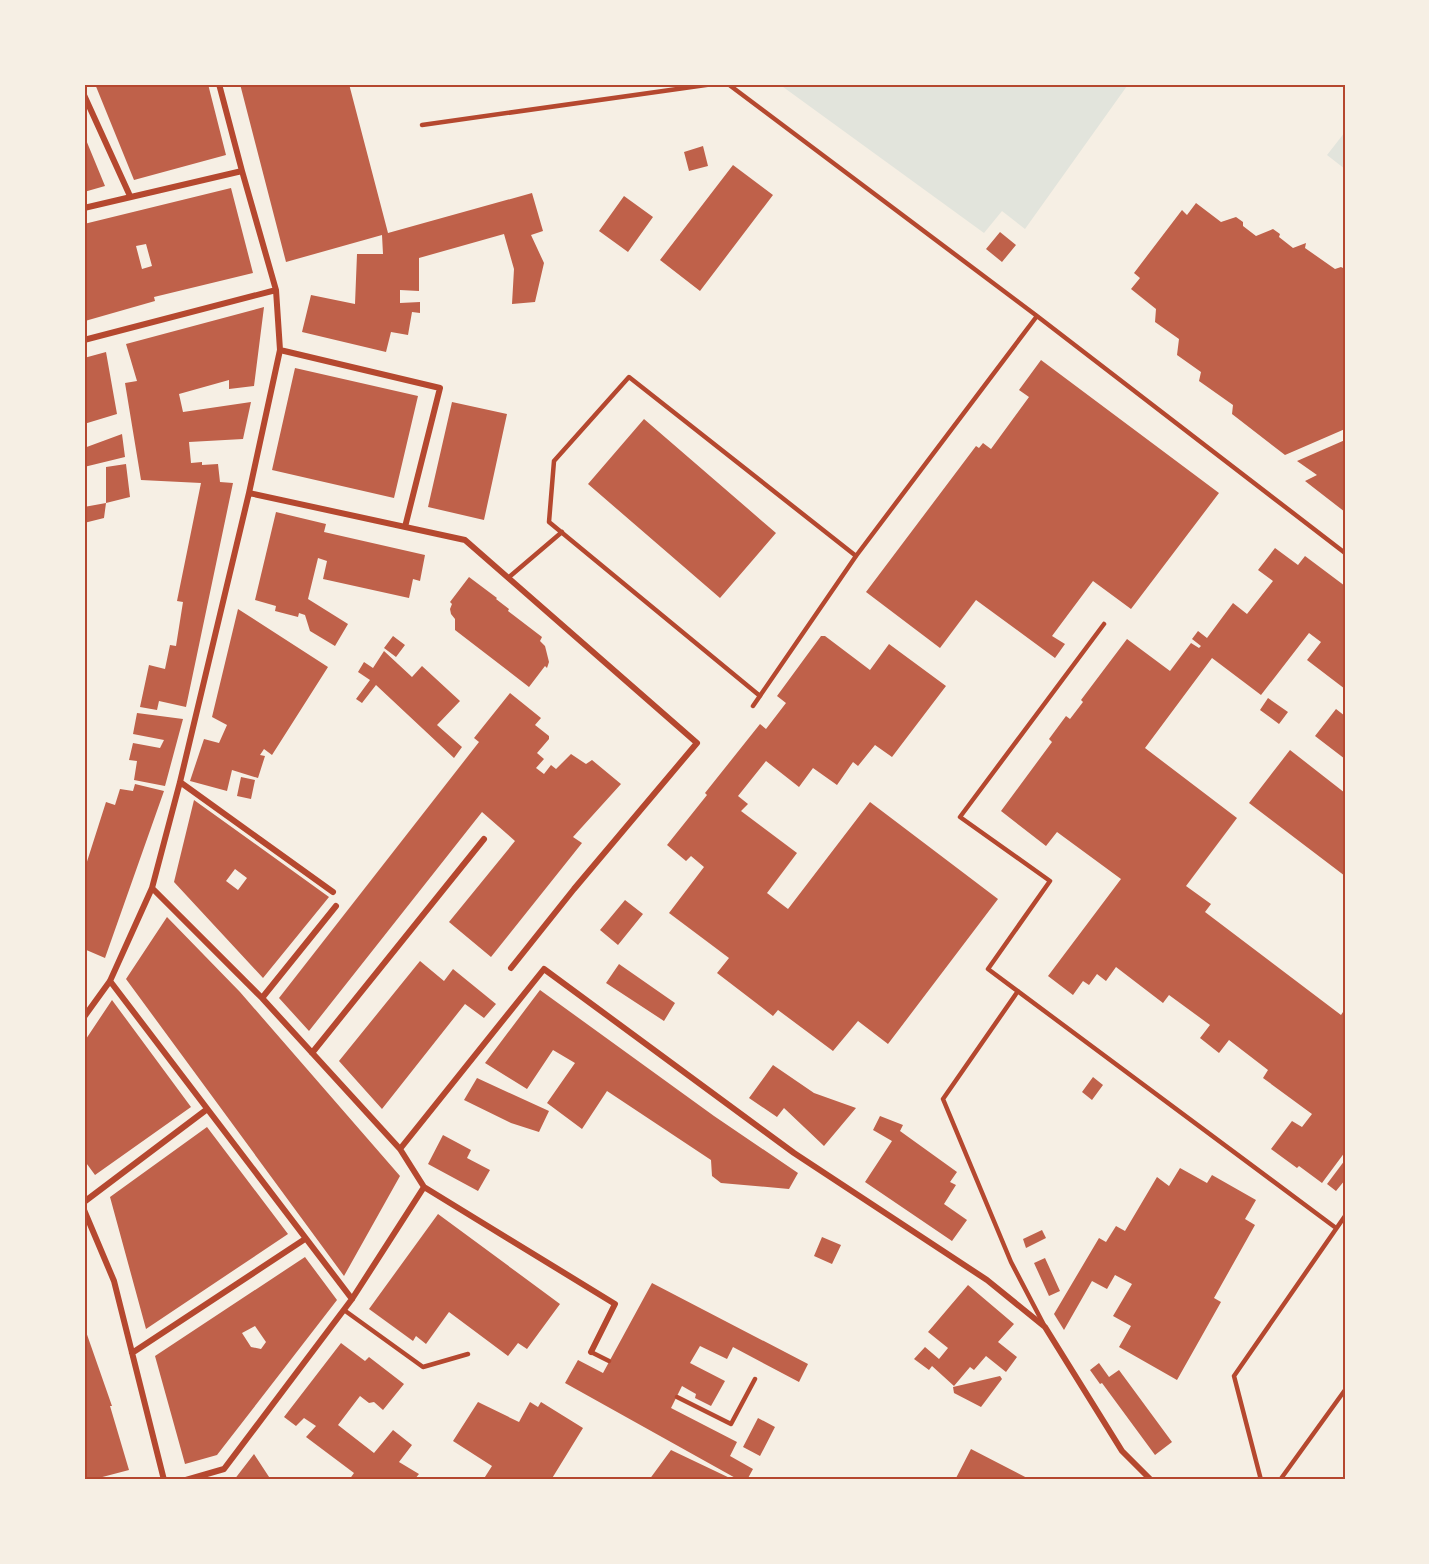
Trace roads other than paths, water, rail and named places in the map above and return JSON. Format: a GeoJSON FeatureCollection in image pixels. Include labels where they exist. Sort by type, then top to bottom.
{"type":"FeatureCollection","features":[{"type":"Feature","properties":{"kind":"street"},"geometry":{"type":"LineString","coordinates":[[84,1017],[110,981],[152,888],[180,782],[249,493],[280,350],[276,290],[219,84]]}},
{"type":"Feature","properties":{"kind":"street"},"geometry":{"type":"LineString","coordinates":[[84,95],[130,196]]}},
{"type":"Feature","properties":{"kind":"street"},"geometry":{"type":"LineString","coordinates":[[84,208],[242,171]]}},
{"type":"Feature","properties":{"kind":"street"},"geometry":{"type":"LineString","coordinates":[[84,340],[276,290]]}},
{"type":"Feature","properties":{"kind":"street"},"geometry":{"type":"LineString","coordinates":[[280,350],[440,388],[405,527]]}},
{"type":"Feature","properties":{"kind":"street"},"geometry":{"type":"LineString","coordinates":[[249,493],[465,540],[697,743],[511,968]]}},
{"type":"Feature","properties":{"kind":"street"},"geometry":{"type":"LineString","coordinates":[[180,782],[333,892]]}},
{"type":"Feature","properties":{"kind":"street"},"geometry":{"type":"LineString","coordinates":[[312,1053],[484,839]]}},
{"type":"Feature","properties":{"kind":"street"},"geometry":{"type":"LineString","coordinates":[[152,888],[262,998],[400,1149],[424,1187],[615,1304],[591,1352]]}},
{"type":"Feature","properties":{"kind":"street"},"geometry":{"type":"LineString","coordinates":[[262,998],[336,906]]}},
{"type":"Feature","properties":{"kind":"street"},"geometry":{"type":"LineString","coordinates":[[400,1149],[544,969],[794,1153],[987,1280],[1045,1327],[1122,1451],[1150,1480]]}},
{"type":"Feature","properties":{"kind":"street"},"geometry":{"type":"LineString","coordinates":[[110,981],[352,1299]]}},
{"type":"Feature","properties":{"kind":"street"},"geometry":{"type":"LineString","coordinates":[[84,1202],[206,1110]]}},
{"type":"Feature","properties":{"kind":"street"},"geometry":{"type":"LineString","coordinates":[[186,1480],[224,1469],[352,1299],[424,1187]]}},
{"type":"Feature","properties":{"kind":"street"},"geometry":{"type":"LineString","coordinates":[[84,1210],[114,1281],[164,1480]]}},
{"type":"Feature","properties":{"kind":"street"},"geometry":{"type":"LineString","coordinates":[[132,1353],[306,1239]]}},
{"type":"Feature","properties":{"kind":"lane"},"geometry":{"type":"LineString","coordinates":[[422,125],[713,84]]}},
{"type":"Feature","properties":{"kind":"lane"},"geometry":{"type":"LineString","coordinates":[[728,84],[1037,316],[1345,552]]}},
{"type":"Feature","properties":{"kind":"lane"},"geometry":{"type":"LineString","coordinates":[[753,706],[856,556],[1037,316]]}},
{"type":"Feature","properties":{"kind":"lane"},"geometry":{"type":"LineString","coordinates":[[760,696],[549,522],[554,461],[629,376],[856,556]]}},
{"type":"Feature","properties":{"kind":"lane"},"geometry":{"type":"LineString","coordinates":[[508,578],[562,532]]}},
{"type":"Feature","properties":{"kind":"lane"},"geometry":{"type":"LineString","coordinates":[[1104,624],[960,817],[1050,881],[988,969],[1336,1228]]}},
{"type":"Feature","properties":{"kind":"lane"},"geometry":{"type":"LineString","coordinates":[[1017,992],[943,1099],[1011,1262],[1045,1327]]}},
{"type":"Feature","properties":{"kind":"lane"},"geometry":{"type":"LineString","coordinates":[[1261,1480],[1234,1376],[1345,1216]]}},
{"type":"Feature","properties":{"kind":"lane"},"geometry":{"type":"LineString","coordinates":[[344,1310],[423,1368],[468,1354]]}},
{"type":"Feature","properties":{"kind":"lane"},"geometry":{"type":"LineString","coordinates":[[591,1352],[609,1361]]}},
{"type":"Feature","properties":{"kind":"lane"},"geometry":{"type":"LineString","coordinates":[[677,1397],[731,1424],[755,1379]]}},
{"type":"Feature","properties":{"kind":"lane"},"geometry":{"type":"LineString","coordinates":[[1280,1480],[1345,1390]]}}]}
